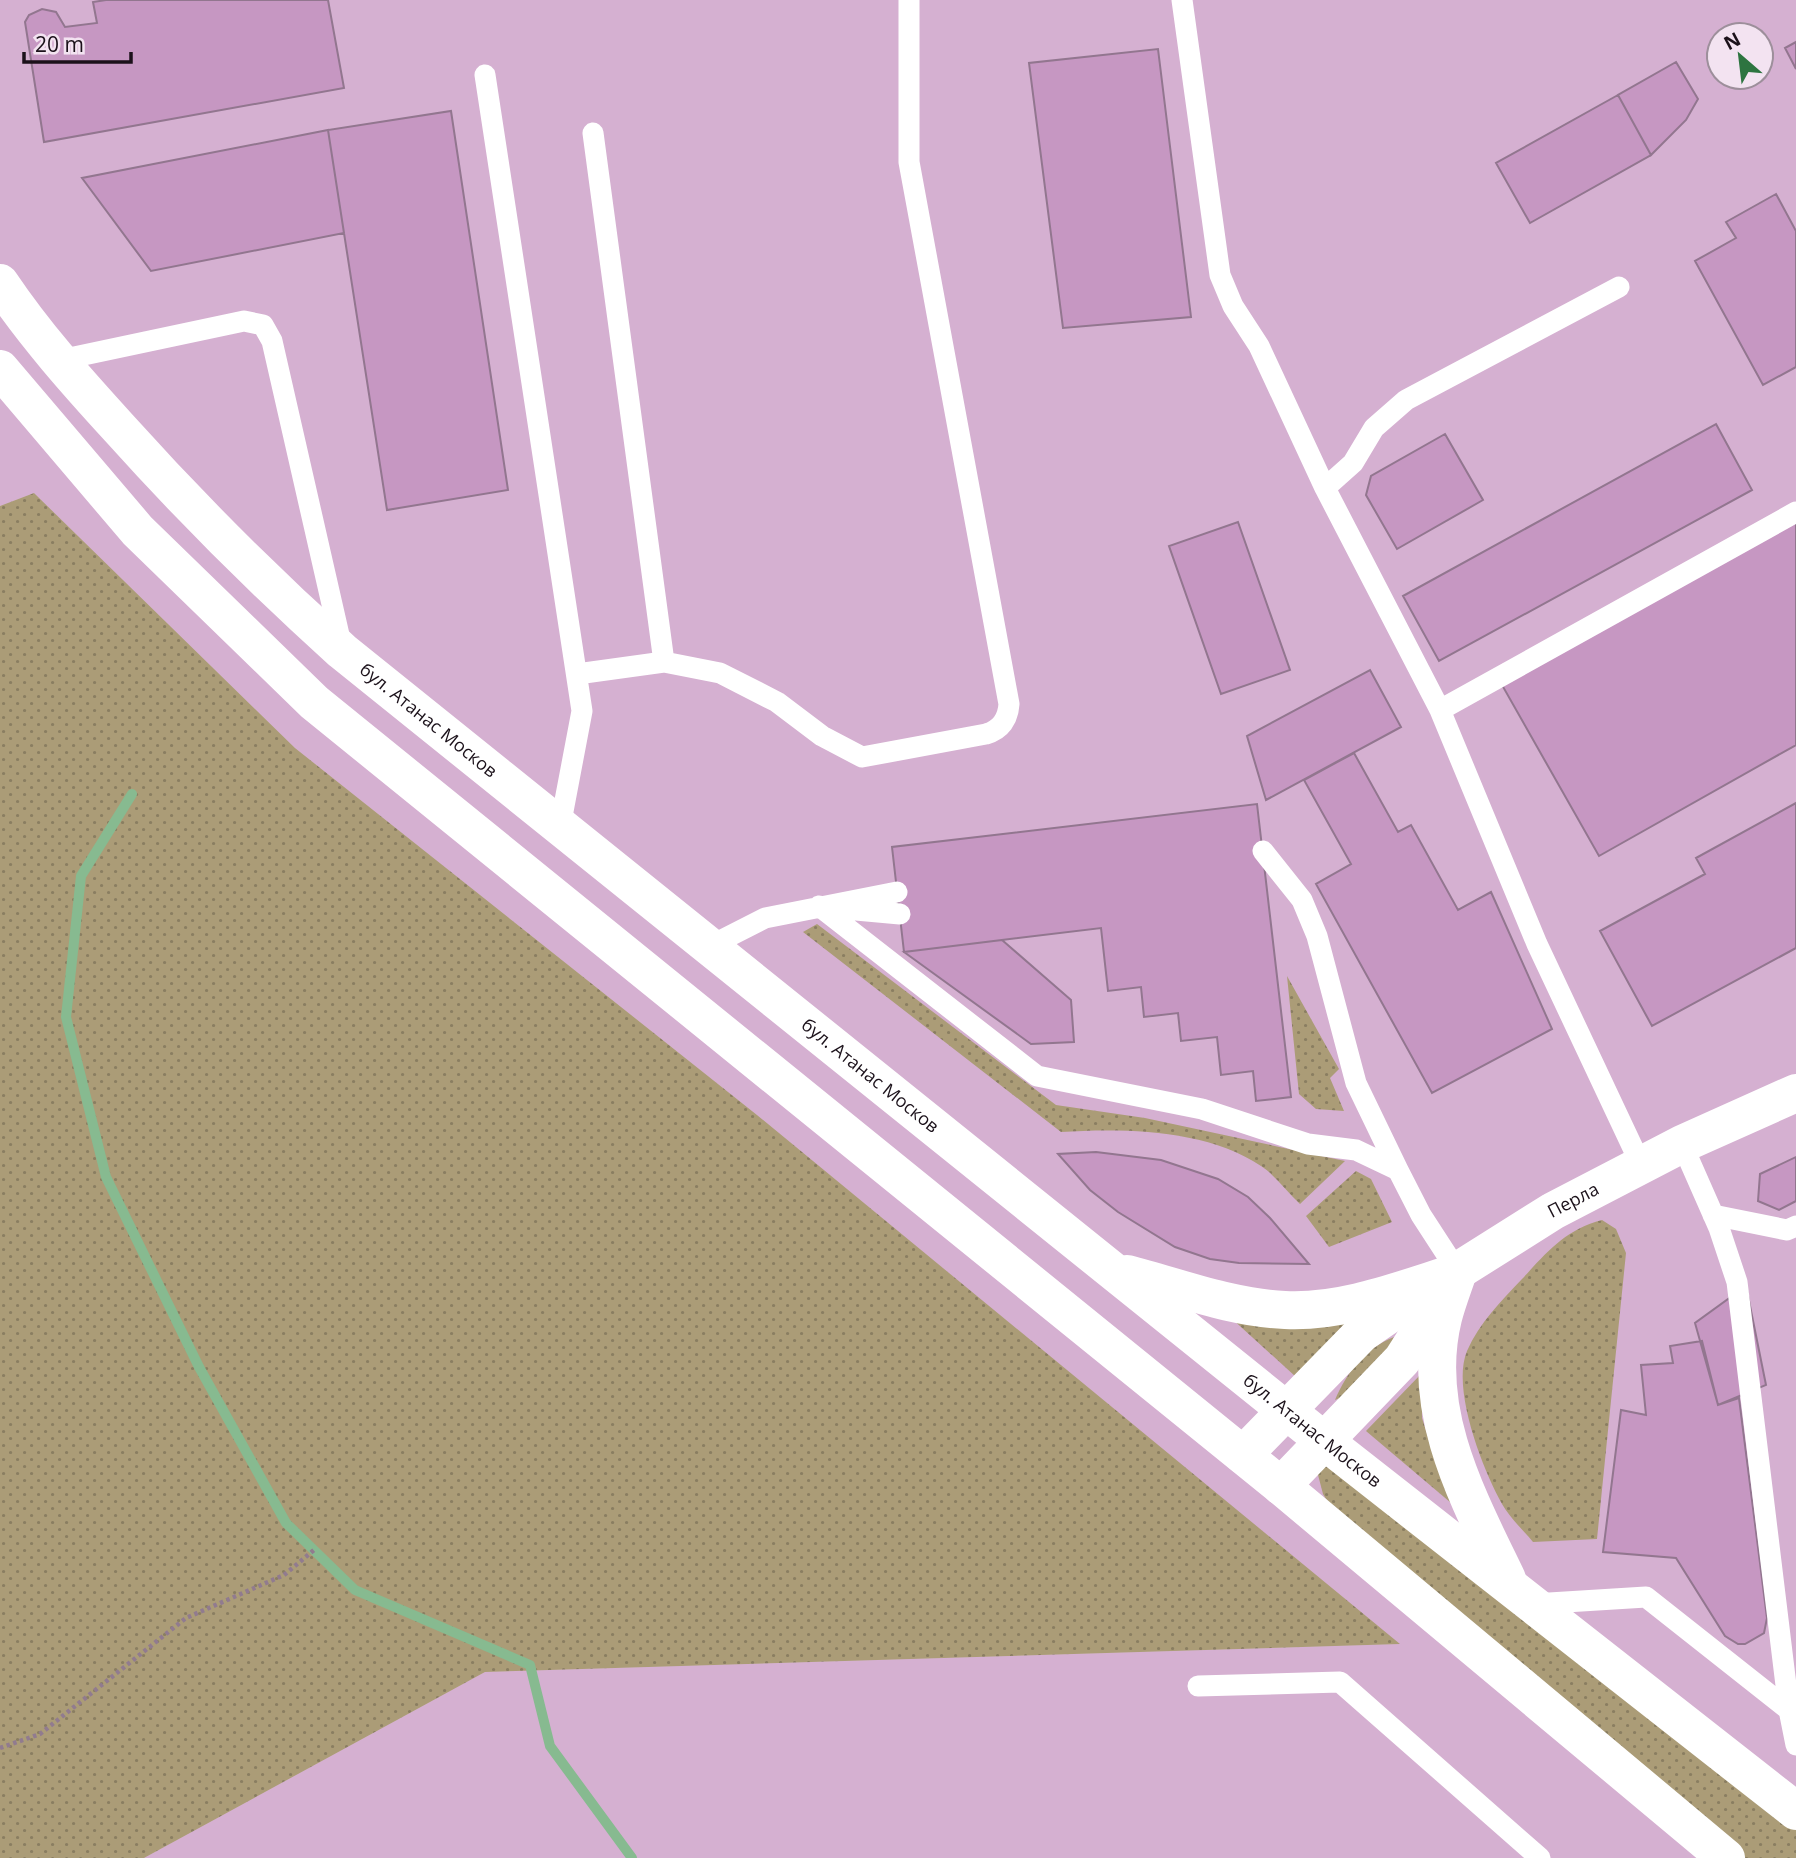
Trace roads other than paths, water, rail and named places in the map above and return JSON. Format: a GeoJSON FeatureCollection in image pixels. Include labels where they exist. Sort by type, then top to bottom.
{"type":"FeatureCollection","features":[{"type":"Feature","properties":{"kind":"main road","name":"бул. Атанас Москов"},"geometry":{"type":"LineString","coordinates":[[0,283],[60,360],[194,512],[266,583],[342,650],[1323,1440],[1796,1811]]}},
{"type":"Feature","properties":{"kind":"main road"},"geometry":{"type":"LineString","coordinates":[[0,369],[137,530],[315,703],[1281,1486],[1727,1858]]}},
{"type":"Feature","properties":{"kind":"main road","name":"Перла"},"geometry":{"type":"LineString","coordinates":[[1243,1455],[1362,1333],[1553,1211],[1682,1144],[1796,1093]]}},
{"type":"Feature","properties":{"kind":"main road"},"geometry":{"type":"LineString","coordinates":[[1112,1270],[1257,1308],[1287,1310],[1321,1308],[1380,1297],[1458,1272]]}},
{"type":"Feature","properties":{"kind":"main road"},"geometry":{"type":"LineString","coordinates":[[1281,1486],[1402,1360],[1458,1272]]}},
{"type":"Feature","properties":{"kind":"main road"},"geometry":{"type":"LineString","coordinates":[[1458,1272],[1443,1320],[1440,1386],[1443,1419],[1451,1456],[1520,1596]]}},
{"type":"Feature","properties":{"kind":"lane"},"geometry":{"type":"LineString","coordinates":[[576,674],[664,662],[720,673],[777,702],[822,736],[862,757],[994,732],[1009,712],[909,162],[909,0]]}},
{"type":"Feature","properties":{"kind":"lane"},"geometry":{"type":"LineString","coordinates":[[1182,0],[1220,275],[1233,306],[1259,346],[1325,488],[1440,710],[1537,944],[1641,1166]]}},
{"type":"Feature","properties":{"kind":"lane"},"geometry":{"type":"LineString","coordinates":[[485,75],[582,711],[560,827]]}},
{"type":"Feature","properties":{"kind":"lane"},"geometry":{"type":"LineString","coordinates":[[593,133],[664,662]]}},
{"type":"Feature","properties":{"kind":"lane"},"geometry":{"type":"LineString","coordinates":[[1325,488],[1353,463],[1374,428],[1406,400],[1619,287]]}},
{"type":"Feature","properties":{"kind":"lane"},"geometry":{"type":"LineString","coordinates":[[60,360],[244,321],[263,325],[272,341],[342,650]]}},
{"type":"Feature","properties":{"kind":"lane"},"geometry":{"type":"LineString","coordinates":[[1440,710],[1796,512]]}},
{"type":"Feature","properties":{"kind":"lane"},"geometry":{"type":"LineString","coordinates":[[1262,851],[1301,900],[1317,936],[1356,1083],[1421,1215],[1458,1272]]}},
{"type":"Feature","properties":{"kind":"lane"},"geometry":{"type":"LineString","coordinates":[[1265,876],[1291,903],[1329,981]]}},
{"type":"Feature","properties":{"kind":"lane"},"geometry":{"type":"LineString","coordinates":[[709,946],[765,918],[897,892]]}},
{"type":"Feature","properties":{"kind":"lane"},"geometry":{"type":"LineString","coordinates":[[819,906],[900,914]]}},
{"type":"Feature","properties":{"kind":"lane"},"geometry":{"type":"LineString","coordinates":[[819,906],[1037,1076],[1202,1109],[1308,1144],[1356,1150],[1398,1170]]}},
{"type":"Feature","properties":{"kind":"lane"},"geometry":{"type":"LineString","coordinates":[[1682,1144],[1713,1215],[1737,1282],[1789,1710],[1796,1745]]}},
{"type":"Feature","properties":{"kind":"lane"},"geometry":{"type":"LineString","coordinates":[[1713,1215],[1787,1230],[1796,1226]]}},
{"type":"Feature","properties":{"kind":"lane"},"geometry":{"type":"LineString","coordinates":[[1520,1596],[1646,1597],[1789,1710]]}},
{"type":"Feature","properties":{"kind":"lane"},"geometry":{"type":"LineString","coordinates":[[1198,1686],[1340,1682],[1540,1858]]}},
{"type":"Feature","properties":{"kind":"waterway"},"geometry":{"type":"LineString","coordinates":[[132,794],[81,876],[66,1017],[106,1177],[199,1367],[286,1523],[355,1590],[530,1665],[550,1746],[632,1858]]}}]}
